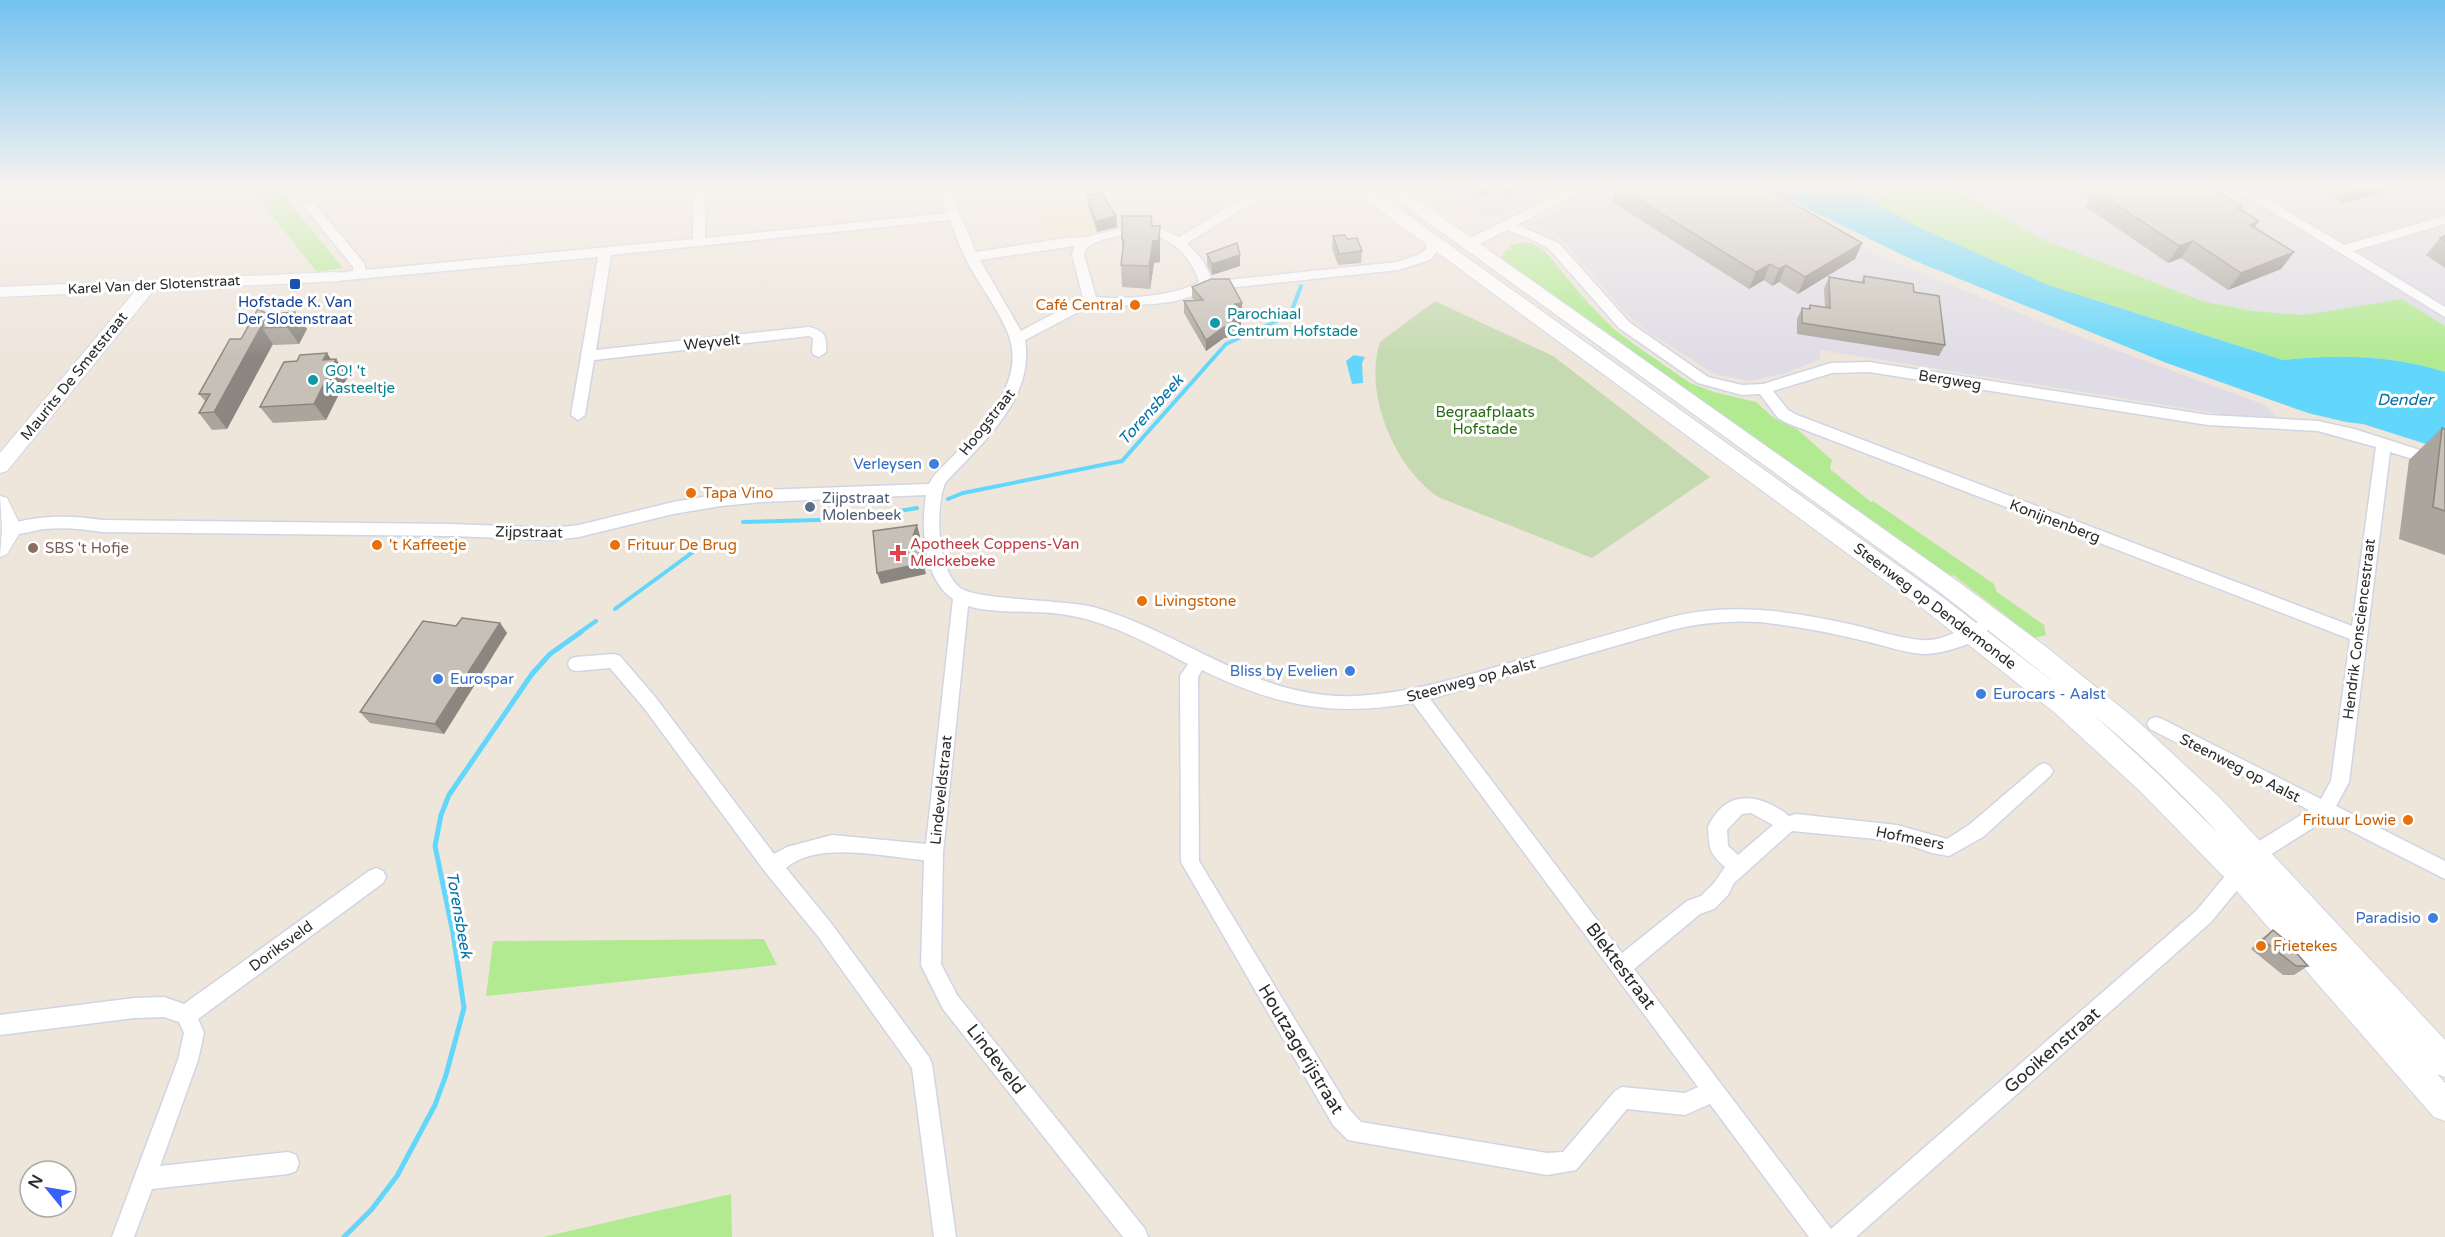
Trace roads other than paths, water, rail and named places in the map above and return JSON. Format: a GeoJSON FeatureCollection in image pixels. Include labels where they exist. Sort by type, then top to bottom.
{"type":"FeatureCollection","features":[{"type":"Feature","properties":{"kind":"main road","name":"Steenweg op Dendermonde"},"geometry":{"type":"LineString","coordinates":[[1437,244],[1983,626]]}},
{"type":"Feature","properties":{"kind":"main road"},"geometry":{"type":"LineString","coordinates":[[1470,244],[1460,253],[1473,270]]}},
{"type":"Feature","properties":{"kind":"main road","name":"Steenweg op Dendermonde"},"geometry":{"type":"LineString","coordinates":[[1472,244],[1983,626],[2185,817],[2247,864],[2445,1062]]}},
{"type":"Feature","properties":{"kind":"main road","name":"Steenweg op Dendermonde"},"geometry":{"type":"LineString","coordinates":[[2247,864],[2445,1106]]}},
{"type":"Feature","properties":{"kind":"street"},"geometry":{"type":"LineString","coordinates":[[341,244],[359,266],[360,274]]}},
{"type":"Feature","properties":{"kind":"street","name":"Karel Van der Slotenstraat"},"geometry":{"type":"LineString","coordinates":[[0,292],[335,277],[691,244]]}},
{"type":"Feature","properties":{"kind":"street","name":"Hoogstraat"},"geometry":{"type":"LineString","coordinates":[[934,489],[938,481],[996,415],[1015,385],[1021,364],[1018,338],[966,244]]}},
{"type":"Feature","properties":{"kind":"street"},"geometry":{"type":"LineString","coordinates":[[972,257],[1055,244]]}},
{"type":"Feature","properties":{"kind":"street"},"geometry":{"type":"LineString","coordinates":[[1083,244],[1080,246],[1078,255],[1090,300]]}},
{"type":"Feature","properties":{"kind":"street"},"geometry":{"type":"LineString","coordinates":[[1179,244],[1204,271],[1212,284]]}},
{"type":"Feature","properties":{"kind":"street"},"geometry":{"type":"LineString","coordinates":[[1018,338],[1090,300],[1099,302],[1170,298],[1212,284],[1398,266],[1425,257],[1432,250],[1430,244]]}},
{"type":"Feature","properties":{"kind":"street","name":"Bergweg"},"geometry":{"type":"LineString","coordinates":[[1550,244],[1614,316],[1645,341],[1703,380],[1730,389],[1764,389],[1831,368],[1869,367],[2208,420],[2318,426],[2349,433],[2445,464]]}},
{"type":"Feature","properties":{"kind":"street"},"geometry":{"type":"LineString","coordinates":[[2332,244],[2445,313]]}},
{"type":"Feature","properties":{"kind":"street"},"geometry":{"type":"LineString","coordinates":[[2342,250],[2364,244]]}},
{"type":"Feature","properties":{"kind":"street"},"geometry":{"type":"LineString","coordinates":[[578,415],[605,252]]}},
{"type":"Feature","properties":{"kind":"street","name":"Maurits De Smetstraat"},"geometry":{"type":"LineString","coordinates":[[0,466],[149,286]]}},
{"type":"Feature","properties":{"kind":"street","name":"Weyvelt"},"geometry":{"type":"LineString","coordinates":[[587,356],[808,332],[816,333],[820,337],[819,352]]}},
{"type":"Feature","properties":{"kind":"street","name":"Konijnenberg"},"geometry":{"type":"LineString","coordinates":[[1764,389],[1783,414],[1792,419],[2358,635]]}},
{"type":"Feature","properties":{"kind":"street","name":"Hendrik Consciencestraat"},"geometry":{"type":"LineString","coordinates":[[2324,811],[2340,782],[2385,444]]}},
{"type":"Feature","properties":{"kind":"street"},"geometry":{"type":"LineString","coordinates":[[934,489],[931,518],[940,569],[952,590],[962,597]]}},
{"type":"Feature","properties":{"kind":"street","name":"Zijpstraat"},"geometry":{"type":"LineString","coordinates":[[12,529],[49,522],[102,526],[452,530],[566,534],[673,508],[721,500],[762,495],[934,489]]}},
{"type":"Feature","properties":{"kind":"street"},"geometry":{"type":"LineString","coordinates":[[0,503],[12,529],[0,549]]}},
{"type":"Feature","properties":{"kind":"street","name":"Steenweg op Aalst"},"geometry":{"type":"LineString","coordinates":[[962,597],[973,601],[1087,612],[1110,619],[1259,688],[1332,703],[1368,703],[1418,696],[1699,617],[1753,615],[1789,618],[1921,647],[1943,646],[1962,640],[1983,626]]}},
{"type":"Feature","properties":{"kind":"street","name":"Lindeveldstraat"},"geometry":{"type":"LineString","coordinates":[[773,867],[787,855],[832,843],[934,854],[962,597]]}},
{"type":"Feature","properties":{"kind":"street"},"geometry":{"type":"LineString","coordinates":[[576,664],[614,661],[650,704],[773,867],[824,929],[922,1064],[945,1237]]}},
{"type":"Feature","properties":{"kind":"street","name":"Houtzagerijstraat"},"geometry":{"type":"LineString","coordinates":[[1199,662],[1189,676],[1190,862],[1341,1118],[1356,1132],[1547,1164],[1568,1162],[1622,1098],[1685,1104],[1714,1091]]}},
{"type":"Feature","properties":{"kind":"street","name":"Blektestraat"},"geometry":{"type":"LineString","coordinates":[[1418,696],[1823,1237]]}},
{"type":"Feature","properties":{"kind":"street","name":"Steenweg op Aalst"},"geometry":{"type":"LineString","coordinates":[[2156,724],[2324,811],[2445,870]]}},
{"type":"Feature","properties":{"kind":"street","name":"Hofmeers"},"geometry":{"type":"LineString","coordinates":[[1786,825],[1796,822],[1897,833],[1932,845],[1949,848],[1976,831],[2044,771]]}},
{"type":"Feature","properties":{"kind":"street"},"geometry":{"type":"LineString","coordinates":[[1622,966],[1694,907],[1707,903],[1721,889],[1727,877],[1786,825],[1768,810],[1754,806],[1739,807],[1717,827],[1719,850],[1738,867]]}},
{"type":"Feature","properties":{"kind":"street","name":"Steenweg op Aalst"},"geometry":{"type":"LineString","coordinates":[[2247,864],[2324,811]]}},
{"type":"Feature","properties":{"kind":"street","name":"Lindeveld"},"geometry":{"type":"LineString","coordinates":[[934,854],[931,965],[940,984],[950,1002],[1137,1237]]}},
{"type":"Feature","properties":{"kind":"street","name":"Gooikenstraat"},"geometry":{"type":"LineString","coordinates":[[1839,1237],[2204,916],[2247,864]]}},
{"type":"Feature","properties":{"kind":"street","name":"Doriksveld"},"geometry":{"type":"LineString","coordinates":[[186,1015],[376,877]]}},
{"type":"Feature","properties":{"kind":"street"},"geometry":{"type":"LineString","coordinates":[[0,1024],[134,1008],[164,1007],[186,1015],[194,1033],[188,1060],[123,1237]]}},
{"type":"Feature","properties":{"kind":"street"},"geometry":{"type":"LineString","coordinates":[[146,1179],[288,1163]]}},
{"type":"Feature","properties":{"kind":"water","name":"Dender"},"geometry":{"type":"Polygon","coordinates":[[[1879,244],[1956,244],[2048,285],[2283,360],[2365,357],[2405,362],[2445,372],[2445,450],[2363,424],[2308,413],[2164,362],[1913,260],[1879,244]]]}},
{"type":"Feature","properties":{"kind":"water"},"geometry":{"type":"Polygon","coordinates":[[[1354,355],[1365,357],[1362,363],[1363,383],[1352,384],[1346,361],[1354,355]]]}},
{"type":"Feature","properties":{"kind":"waterway","name":"Torensbeek"},"geometry":{"type":"LineString","coordinates":[[948,499],[963,493],[1122,461],[1226,344],[1290,315],[1301,286]]}},
{"type":"Feature","properties":{"kind":"waterway","name":"Torensbeek"},"geometry":{"type":"LineString","coordinates":[[743,522],[853,519],[917,508]]}},
{"type":"Feature","properties":{"kind":"waterway","name":"Torensbeek"},"geometry":{"type":"LineString","coordinates":[[615,609],[704,544]]}},
{"type":"Feature","properties":{"kind":"waterway","name":"Torensbeek"},"geometry":{"type":"LineString","coordinates":[[579,633],[596,621]]}},
{"type":"Feature","properties":{"kind":"waterway","name":"Torensbeek"},"geometry":{"type":"LineString","coordinates":[[344,1237],[372,1209],[397,1176],[435,1105],[446,1075],[464,1008],[453,933],[435,846],[441,815],[449,795],[532,674],[550,654],[581,632]]}},
{"type":"Feature","properties":{"kind":"place","name":"Hofstade K. Van Der Slotenstraat"},"geometry":{"type":"Point","coordinates":[295,284]}},
{"type":"Feature","properties":{"kind":"place","name":"Café Central"},"geometry":{"type":"Point","coordinates":[1135,305]}},
{"type":"Feature","properties":{"kind":"place","name":"Parochiaal Centrum Hofstade"},"geometry":{"type":"Point","coordinates":[1215,323]}},
{"type":"Feature","properties":{"kind":"place","name":"GO! 't Kasteeltje"},"geometry":{"type":"Point","coordinates":[313,380]}},
{"type":"Feature","properties":{"kind":"place","name":"Verleysen"},"geometry":{"type":"Point","coordinates":[934,464]}},
{"type":"Feature","properties":{"kind":"place","name":"Tapa Vino"},"geometry":{"type":"Point","coordinates":[691,493]}},
{"type":"Feature","properties":{"kind":"place","name":"Zijpstraat Molenbeek"},"geometry":{"type":"Point","coordinates":[810,507]}},
{"type":"Feature","properties":{"kind":"place","name":"'t Kaffeetje"},"geometry":{"type":"Point","coordinates":[377,545]}},
{"type":"Feature","properties":{"kind":"place","name":"Frituur De Brug"},"geometry":{"type":"Point","coordinates":[615,545]}},
{"type":"Feature","properties":{"kind":"place","name":"SBS 't Hofje"},"geometry":{"type":"Point","coordinates":[33,548]}},
{"type":"Feature","properties":{"kind":"place","name":"Apotheek Coppens-Van Melckebeke"},"geometry":{"type":"Point","coordinates":[898,553]}},
{"type":"Feature","properties":{"kind":"place","name":"Livingstone"},"geometry":{"type":"Point","coordinates":[1142,601]}},
{"type":"Feature","properties":{"kind":"place","name":"Bliss by Evelien"},"geometry":{"type":"Point","coordinates":[1350,671]}},
{"type":"Feature","properties":{"kind":"place","name":"Eurospar"},"geometry":{"type":"Point","coordinates":[438,679]}},
{"type":"Feature","properties":{"kind":"place","name":"Eurocars - Aalst"},"geometry":{"type":"Point","coordinates":[1981,694]}},
{"type":"Feature","properties":{"kind":"place","name":"Frituur Lowie"},"geometry":{"type":"Point","coordinates":[2408,820]}},
{"type":"Feature","properties":{"kind":"place","name":"Paradisio"},"geometry":{"type":"Point","coordinates":[2433,918]}},
{"type":"Feature","properties":{"kind":"place","name":"Frietekes"},"geometry":{"type":"Point","coordinates":[2261,946]}},
{"type":"Feature","properties":{"kind":"park label","name":"Begraafplaats Hofstade"},"geometry":{"type":"Point","coordinates":[1485,420]}}]}
